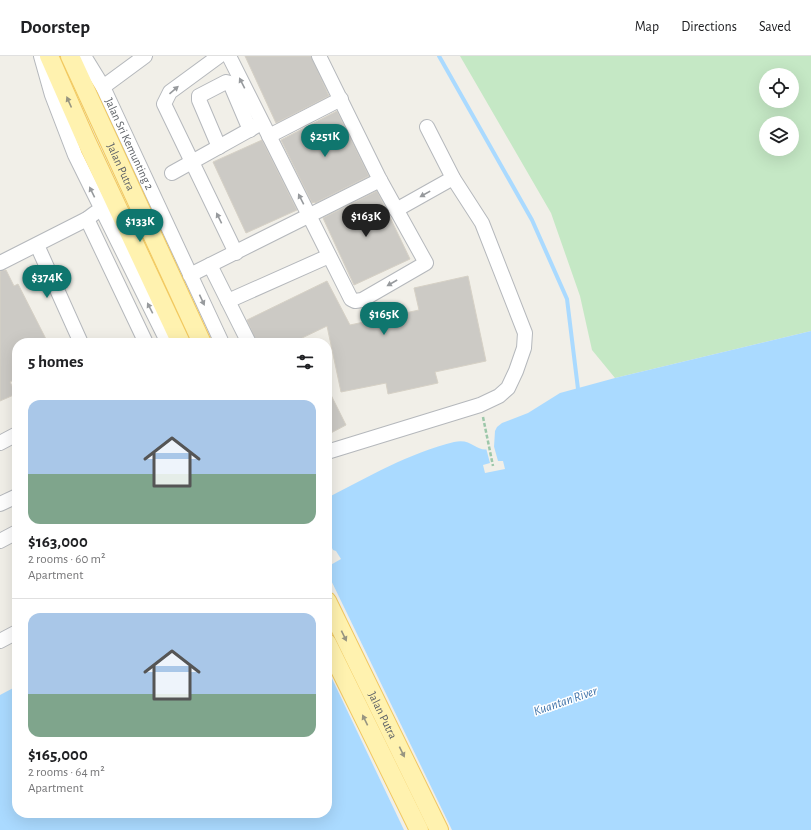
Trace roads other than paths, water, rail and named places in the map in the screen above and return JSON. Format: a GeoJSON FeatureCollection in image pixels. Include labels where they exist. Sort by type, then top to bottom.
{"type":"FeatureCollection","features":[{"type":"Feature","properties":{"kind":"main road","name":"Jalan Putra"},"geometry":{"type":"LineString","coordinates":[[49,56],[85,138],[179,338]]}},
{"type":"Feature","properties":{"kind":"main road","name":"Jalan Putra"},"geometry":{"type":"LineString","coordinates":[[70,56],[200,338]]}},
{"type":"Feature","properties":{"kind":"main road","name":"Jalan Putra"},"geometry":{"type":"LineString","coordinates":[[332,611],[439,830]]}},
{"type":"Feature","properties":{"kind":"main road","name":"Jalan Putra"},"geometry":{"type":"LineString","coordinates":[[332,653],[419,830]]}},
{"type":"Feature","properties":{"kind":"street"},"geometry":{"type":"LineString","coordinates":[[41,56],[52,95],[75,155],[166,338]]}},
{"type":"Feature","properties":{"kind":"street","name":"Jalan Sri Kemunting 2"},"geometry":{"type":"LineString","coordinates":[[84,56],[103,87],[220,338]]}},
{"type":"Feature","properties":{"kind":"street"},"geometry":{"type":"LineString","coordinates":[[103,87],[144,56]]}},
{"type":"Feature","properties":{"kind":"street"},"geometry":{"type":"LineString","coordinates":[[219,56],[170,92],[164,104],[236,253]]}},
{"type":"Feature","properties":{"kind":"street"},"geometry":{"type":"LineString","coordinates":[[229,56],[256,126]]}},
{"type":"Feature","properties":{"kind":"street"},"geometry":{"type":"LineString","coordinates":[[219,147],[199,100],[199,96],[226,82],[230,83],[256,126],[269,136],[350,299],[355,301],[362,300],[426,263],[380,180],[319,56]]}},
{"type":"Feature","properties":{"kind":"street"},"geometry":{"type":"LineString","coordinates":[[269,136],[341,99]]}},
{"type":"Feature","properties":{"kind":"street"},"geometry":{"type":"LineString","coordinates":[[172,173],[256,126]]}},
{"type":"Feature","properties":{"kind":"street"},"geometry":{"type":"LineString","coordinates":[[332,450],[480,405],[500,396],[508,388],[516,372],[524,348],[525,333],[482,223],[454,178],[427,127]]}},
{"type":"Feature","properties":{"kind":"street"},"geometry":{"type":"LineString","coordinates":[[396,210],[454,178]]}},
{"type":"Feature","properties":{"kind":"street"},"geometry":{"type":"LineString","coordinates":[[190,275],[309,217],[380,180]]}},
{"type":"Feature","properties":{"kind":"street"},"geometry":{"type":"LineString","coordinates":[[0,263],[87,219],[101,209]]}},
{"type":"Feature","properties":{"kind":"street"},"geometry":{"type":"LineString","coordinates":[[87,219],[144,338]]}},
{"type":"Feature","properties":{"kind":"street"},"geometry":{"type":"LineString","coordinates":[[37,244],[79,338]]}},
{"type":"Feature","properties":{"kind":"street"},"geometry":{"type":"LineString","coordinates":[[228,301],[329,256]]}},
{"type":"Feature","properties":{"kind":"street"},"geometry":{"type":"LineString","coordinates":[[210,265],[246,338]]}},
{"type":"Feature","properties":{"kind":"street"},"geometry":{"type":"LineString","coordinates":[[0,443],[12,437]]}},
{"type":"Feature","properties":{"kind":"street"},"geometry":{"type":"LineString","coordinates":[[0,504],[12,498]]}},
{"type":"Feature","properties":{"kind":"street"},"geometry":{"type":"LineString","coordinates":[[0,541],[12,535]]}},
{"type":"Feature","properties":{"kind":"street"},"geometry":{"type":"LineString","coordinates":[[0,641],[12,635]]}},
{"type":"Feature","properties":{"kind":"water","name":"Kuantan River"},"geometry":{"type":"Polygon","coordinates":[[[811,331],[811,830],[0,830],[0,695],[12,689],[12,818],[332,818],[332,495],[389,466],[421,452],[437,447],[461,441],[483,449],[494,447],[495,431],[502,423],[528,413],[560,393],[615,378],[811,331]]]}},
{"type":"Feature","properties":{"kind":"waterway"},"geometry":{"type":"LineString","coordinates":[[439,56],[532,220],[567,299],[578,389]]}}]}
